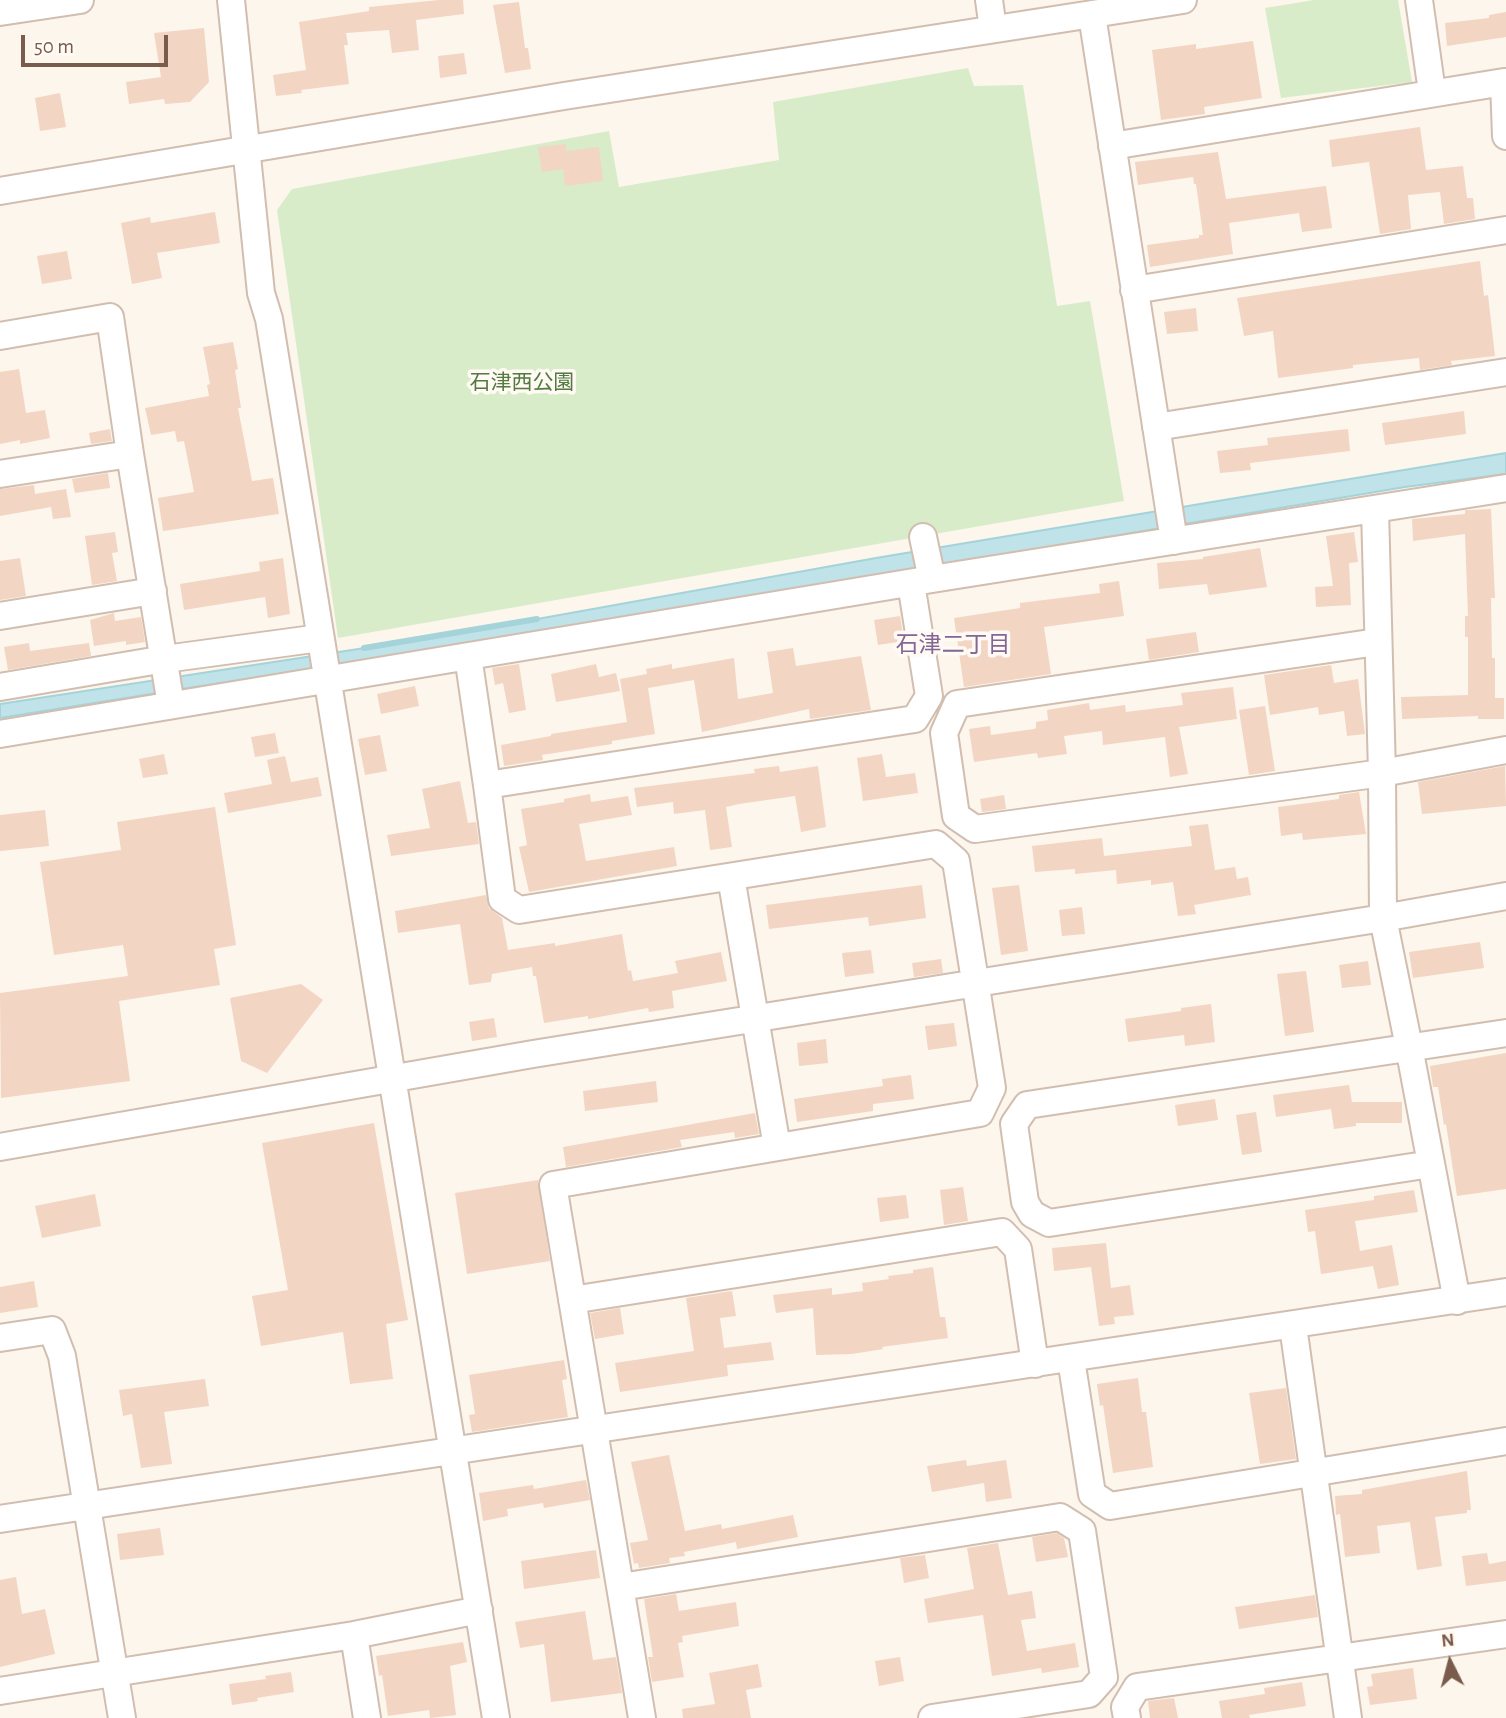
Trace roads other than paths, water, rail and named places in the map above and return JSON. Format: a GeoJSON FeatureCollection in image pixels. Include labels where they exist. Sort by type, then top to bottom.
{"type":"FeatureCollection","features":[{"type":"Feature","properties":{"kind":"street"},"geometry":{"type":"LineString","coordinates":[[0,12],[80,0]]}},
{"type":"Feature","properties":{"kind":"street"},"geometry":{"type":"LineString","coordinates":[[231,0],[261,293],[269,319],[496,1718]]}},
{"type":"Feature","properties":{"kind":"street"},"geometry":{"type":"LineString","coordinates":[[989,0],[993,29]]}},
{"type":"Feature","properties":{"kind":"street"},"geometry":{"type":"LineString","coordinates":[[0,191],[564,96],[1183,0]]}},
{"type":"Feature","properties":{"kind":"street"},"geometry":{"type":"LineString","coordinates":[[1419,0],[1432,92]]}},
{"type":"Feature","properties":{"kind":"street"},"geometry":{"type":"LineString","coordinates":[[1092,15],[1174,536]]}},
{"type":"Feature","properties":{"kind":"street"},"geometry":{"type":"LineString","coordinates":[[1112,146],[1504,82],[1506,136]]}},
{"type":"Feature","properties":{"kind":"street"},"geometry":{"type":"LineString","coordinates":[[1134,290],[1506,230]]}},
{"type":"Feature","properties":{"kind":"street"},"geometry":{"type":"LineString","coordinates":[[0,336],[110,317],[170,701]]}},
{"type":"Feature","properties":{"kind":"street"},"geometry":{"type":"LineString","coordinates":[[1156,427],[1506,372]]}},
{"type":"Feature","properties":{"kind":"street"},"geometry":{"type":"LineString","coordinates":[[0,474],[130,454]]}},
{"type":"Feature","properties":{"kind":"street"},"geometry":{"type":"LineString","coordinates":[[0,734],[170,701],[327,680],[922,581],[1174,536],[1506,488]]}},
{"type":"Feature","properties":{"kind":"street"},"geometry":{"type":"LineString","coordinates":[[1375,509],[1383,918],[1457,1301]]}},
{"type":"Feature","properties":{"kind":"street"},"geometry":{"type":"LineString","coordinates":[[487,785],[915,719],[929,696],[922,581],[923,537]]}},
{"type":"Feature","properties":{"kind":"street"},"geometry":{"type":"LineString","coordinates":[[0,616],[153,591]]}},
{"type":"Feature","properties":{"kind":"street"},"geometry":{"type":"LineString","coordinates":[[0,687],[165,659],[320,638]]}},
{"type":"Feature","properties":{"kind":"street"},"geometry":{"type":"LineString","coordinates":[[1377,642],[957,704],[944,733],[956,816],[975,829],[1382,773],[1506,750]]}},
{"type":"Feature","properties":{"kind":"street"},"geometry":{"type":"LineString","coordinates":[[468,656],[502,899],[519,910],[936,844],[956,861],[992,1088],[980,1113],[553,1185],[642,1718]]}},
{"type":"Feature","properties":{"kind":"street"},"geometry":{"type":"LineString","coordinates":[[732,877],[777,1147]]}},
{"type":"Feature","properties":{"kind":"street"},"geometry":{"type":"LineString","coordinates":[[0,1147],[533,1054],[1506,896]]}},
{"type":"Feature","properties":{"kind":"street"},"geometry":{"type":"LineString","coordinates":[[1431,1164],[1049,1223],[1032,1214],[1025,1202],[1014,1124],[1027,1105],[1506,1033]]}},
{"type":"Feature","properties":{"kind":"street"},"geometry":{"type":"LineString","coordinates":[[572,1300],[1002,1232],[1018,1249],[1035,1364]]}},
{"type":"Feature","properties":{"kind":"street"},"geometry":{"type":"LineString","coordinates":[[0,1519],[1506,1292]]}},
{"type":"Feature","properties":{"kind":"street"},"geometry":{"type":"LineString","coordinates":[[1293,1326],[1348,1718]]}},
{"type":"Feature","properties":{"kind":"street"},"geometry":{"type":"LineString","coordinates":[[0,1338],[52,1330],[62,1356],[122,1718]]}},
{"type":"Feature","properties":{"kind":"street"},"geometry":{"type":"LineString","coordinates":[[1072,1359],[1092,1494],[1110,1506],[1506,1441]]}},
{"type":"Feature","properties":{"kind":"street"},"geometry":{"type":"LineString","coordinates":[[621,1587],[1060,1517],[1082,1531],[1104,1678],[1089,1694],[932,1718]]}},
{"type":"Feature","properties":{"kind":"street"},"geometry":{"type":"LineString","coordinates":[[0,1691],[354,1634],[479,1610]]}},
{"type":"Feature","properties":{"kind":"street"},"geometry":{"type":"LineString","coordinates":[[354,1634],[368,1718]]}},
{"type":"Feature","properties":{"kind":"street"},"geometry":{"type":"LineString","coordinates":[[1126,1718],[1125,1707],[1137,1687],[1506,1634]]}},
{"type":"Feature","properties":{"kind":"water"},"geometry":{"type":"Polygon","coordinates":[[[1506,453],[1506,474],[1405,487],[554,630],[0,718],[0,704],[443,636],[876,558],[1506,453]]]}},
{"type":"Feature","properties":{"kind":"waterway"},"geometry":{"type":"LineString","coordinates":[[364,648],[537,619]]}},
{"type":"Feature","properties":{"kind":"district","name":"石津二丁目"},"geometry":{"type":"Point","coordinates":[953,645]}},
{"type":"Feature","properties":{"kind":"park label","name":"石津西公園"},"geometry":{"type":"Point","coordinates":[522,383]}}]}
